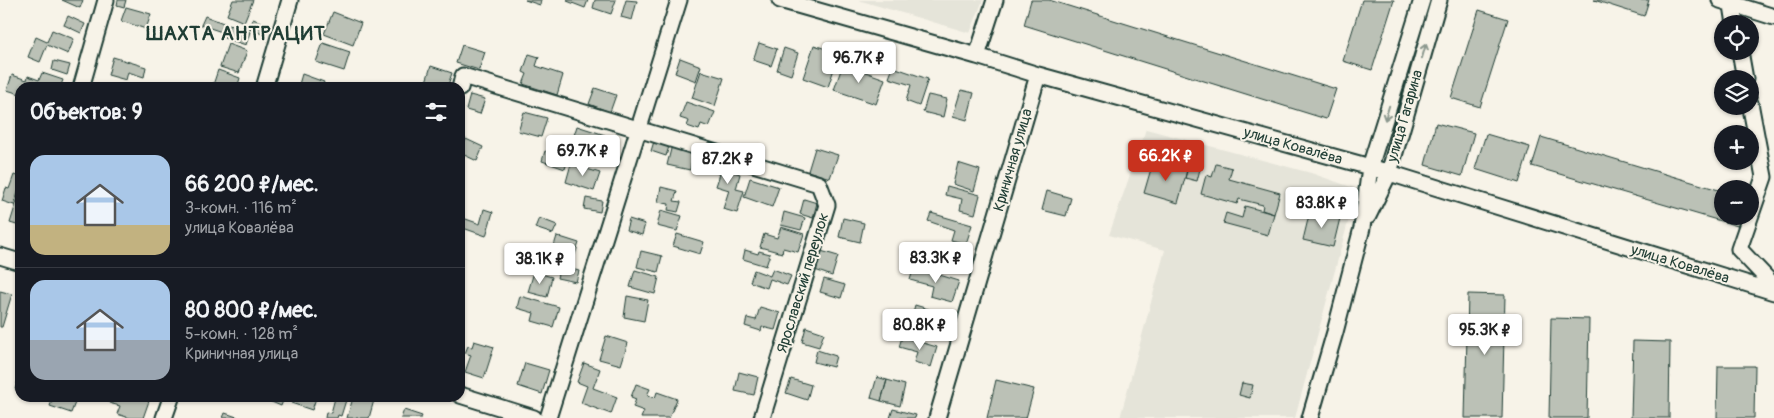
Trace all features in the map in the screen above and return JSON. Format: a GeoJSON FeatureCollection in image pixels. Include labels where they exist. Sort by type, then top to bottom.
{"type":"FeatureCollection","features":[{"type":"Feature","properties":{"kind":"street"},"geometry":{"type":"LineString","coordinates":[[83,82],[106,0]]}},
{"type":"Feature","properties":{"kind":"street"},"geometry":{"type":"LineString","coordinates":[[266,82],[290,0]]}},
{"type":"Feature","properties":{"kind":"street"},"geometry":{"type":"LineString","coordinates":[[548,418],[679,0]]}},
{"type":"Feature","properties":{"kind":"street","name":"улица Ковалёва"},"geometry":{"type":"LineString","coordinates":[[780,0],[1038,75],[1370,167],[1774,292]]}},
{"type":"Feature","properties":{"kind":"street"},"geometry":{"type":"LineString","coordinates":[[977,56],[995,0]]}},
{"type":"Feature","properties":{"kind":"street","name":"улица Гагарина"},"geometry":{"type":"LineString","coordinates":[[1310,418],[1362,228],[1370,167],[1422,0]]}},
{"type":"Feature","properties":{"kind":"street","name":"улица Гагарина"},"geometry":{"type":"LineString","coordinates":[[1362,228],[1389,173],[1439,0]]}},
{"type":"Feature","properties":{"kind":"street"},"geometry":{"type":"LineString","coordinates":[[1726,2],[1774,17]]}},
{"type":"Feature","properties":{"kind":"street"},"geometry":{"type":"LineString","coordinates":[[1726,2],[1731,15]]}},
{"type":"Feature","properties":{"kind":"street","name":"Криничная улица"},"geometry":{"type":"LineString","coordinates":[[938,418],[1038,75]]}},
{"type":"Feature","properties":{"kind":"street"},"geometry":{"type":"LineString","coordinates":[[462,82],[464,76],[639,129]]}},
{"type":"Feature","properties":{"kind":"street"},"geometry":{"type":"LineString","coordinates":[[1752,115],[1764,177],[1739,249],[1774,286]]}},
{"type":"Feature","properties":{"kind":"street","name":"Ярославский переулок"},"geometry":{"type":"LineString","coordinates":[[639,129],[819,184],[827,205],[762,418]]}},
{"type":"Feature","properties":{"kind":"street"},"geometry":{"type":"LineString","coordinates":[[0,256],[15,260]]}},
{"type":"Feature","properties":{"kind":"street"},"geometry":{"type":"LineString","coordinates":[[465,397],[534,418]]}},
{"type":"Feature","properties":{"kind":"street"},"geometry":{"type":"LineString","coordinates":[[164,418],[170,402]]}},
{"type":"Feature","properties":{"kind":"shaded area"},"geometry":{"type":"Polygon","coordinates":[[[858,0],[983,0],[970,33],[858,0]]]}},
{"type":"Feature","properties":{"kind":"shaded area"},"geometry":{"type":"Polygon","coordinates":[[[1146,129],[1311,173],[1357,189],[1295,418],[1120,418],[1165,250],[1109,235],[1146,129]]]}},
{"type":"Feature","properties":{"kind":"building"},"geometry":{"type":"Polygon","coordinates":[[[62,0],[83,0],[80,8],[62,0]]]}},
{"type":"Feature","properties":{"kind":"building"},"geometry":{"type":"Polygon","coordinates":[[[118,0],[126,0],[124,7],[117,5],[118,0]]]}},
{"type":"Feature","properties":{"kind":"building"},"geometry":{"type":"Polygon","coordinates":[[[233,0],[253,0],[244,22],[227,15],[233,0]]]}},
{"type":"Feature","properties":{"kind":"building"},"geometry":{"type":"Polygon","coordinates":[[[525,0],[541,0],[540,5],[525,0]]]}},
{"type":"Feature","properties":{"kind":"building"},"geometry":{"type":"Polygon","coordinates":[[[568,0],[588,0],[585,8],[568,0]]]}},
{"type":"Feature","properties":{"kind":"building"},"geometry":{"type":"Polygon","coordinates":[[[595,0],[616,0],[611,14],[593,8],[595,0]]]}},
{"type":"Feature","properties":{"kind":"building"},"geometry":{"type":"Polygon","coordinates":[[[626,0],[637,1],[632,20],[621,17],[626,0]]]}},
{"type":"Feature","properties":{"kind":"building"},"geometry":{"type":"Polygon","coordinates":[[[1031,0],[1049,0],[1336,89],[1326,119],[1024,25],[1031,0]]]}},
{"type":"Feature","properties":{"kind":"building"},"geometry":{"type":"Polygon","coordinates":[[[1362,0],[1394,0],[1372,70],[1343,61],[1362,0]]]}},
{"type":"Feature","properties":{"kind":"building"},"geometry":{"type":"Polygon","coordinates":[[[1594,0],[1649,0],[1644,16],[1594,0]]]}},
{"type":"Feature","properties":{"kind":"building"},"geometry":{"type":"Polygon","coordinates":[[[126,7],[151,14],[146,29],[121,21],[126,7]]]}},
{"type":"Feature","properties":{"kind":"building"},"geometry":{"type":"Polygon","coordinates":[[[1479,10],[1508,19],[1480,107],[1451,98],[1479,10]]]}},
{"type":"Feature","properties":{"kind":"building"},"geometry":{"type":"Polygon","coordinates":[[[333,12],[361,23],[353,45],[324,34],[333,12]]]}},
{"type":"Feature","properties":{"kind":"building"},"geometry":{"type":"Polygon","coordinates":[[[68,16],[85,24],[81,33],[64,25],[68,16]]]}},
{"type":"Feature","properties":{"kind":"building"},"geometry":{"type":"Polygon","coordinates":[[[205,16],[226,24],[222,32],[201,25],[205,16]]]}},
{"type":"Feature","properties":{"kind":"building"},"geometry":{"type":"Polygon","coordinates":[[[253,19],[269,25],[265,35],[249,29],[253,19]]]}},
{"type":"Feature","properties":{"kind":"building"},"geometry":{"type":"Polygon","coordinates":[[[229,25],[250,32],[246,45],[224,38],[229,25]]]}},
{"type":"Feature","properties":{"kind":"building"},"geometry":{"type":"Polygon","coordinates":[[[52,30],[74,39],[68,54],[47,45],[40,62],[28,57],[36,37],[47,42],[52,30]]]}},
{"type":"Feature","properties":{"kind":"building"},"geometry":{"type":"Polygon","coordinates":[[[323,43],[350,52],[344,71],[316,62],[323,43]]]}},
{"type":"Feature","properties":{"kind":"building"},"geometry":{"type":"Polygon","coordinates":[[[759,43],[777,49],[771,66],[753,60],[759,43]]]}},
{"type":"Feature","properties":{"kind":"building"},"geometry":{"type":"Polygon","coordinates":[[[228,44],[247,51],[239,73],[220,67],[228,44]]]}},
{"type":"Feature","properties":{"kind":"building"},"geometry":{"type":"Polygon","coordinates":[[[462,45],[485,52],[479,70],[456,63],[462,45]]]}},
{"type":"Feature","properties":{"kind":"building"},"geometry":{"type":"Polygon","coordinates":[[[814,45],[829,50],[825,59],[836,63],[828,87],[803,78],[814,45]]]}},
{"type":"Feature","properties":{"kind":"building"},"geometry":{"type":"Polygon","coordinates":[[[784,48],[798,53],[791,75],[777,70],[784,48]]]}},
{"type":"Feature","properties":{"kind":"building"},"geometry":{"type":"Polygon","coordinates":[[[529,54],[539,57],[536,66],[563,75],[557,95],[523,84],[527,74],[523,72],[529,54]]]}},
{"type":"Feature","properties":{"kind":"building"},"geometry":{"type":"Polygon","coordinates":[[[113,57],[146,67],[144,77],[128,72],[126,80],[108,75],[113,57]]]}},
{"type":"Feature","properties":{"kind":"building"},"geometry":{"type":"Polygon","coordinates":[[[680,58],[701,66],[696,81],[675,73],[680,58]]]}},
{"type":"Feature","properties":{"kind":"building"},"geometry":{"type":"Polygon","coordinates":[[[54,61],[70,65],[67,75],[52,70],[54,61]]]}},
{"type":"Feature","properties":{"kind":"building"},"geometry":{"type":"Polygon","coordinates":[[[843,64],[885,79],[876,104],[834,90],[843,64]]]}},
{"type":"Feature","properties":{"kind":"building"},"geometry":{"type":"Polygon","coordinates":[[[431,66],[452,73],[449,82],[426,82],[431,66]]]}},
{"type":"Feature","properties":{"kind":"building"},"geometry":{"type":"Polygon","coordinates":[[[893,67],[928,79],[919,106],[906,101],[911,85],[889,78],[893,67]]]}},
{"type":"Feature","properties":{"kind":"building"},"geometry":{"type":"Polygon","coordinates":[[[218,70],[240,78],[239,82],[214,82],[218,70]]]}},
{"type":"Feature","properties":{"kind":"building"},"geometry":{"type":"Polygon","coordinates":[[[701,71],[724,78],[715,106],[692,98],[701,71]]]}},
{"type":"Feature","properties":{"kind":"building"},"geometry":{"type":"Polygon","coordinates":[[[42,73],[63,80],[62,82],[15,82],[15,92],[7,90],[12,75],[27,80],[28,76],[39,80],[42,73]]]}},
{"type":"Feature","properties":{"kind":"building"},"geometry":{"type":"Polygon","coordinates":[[[302,74],[324,82],[300,82],[302,74]]]}},
{"type":"Feature","properties":{"kind":"building"},"geometry":{"type":"Polygon","coordinates":[[[595,88],[616,95],[610,112],[589,104],[595,88]]]}},
{"type":"Feature","properties":{"kind":"building"},"geometry":{"type":"Polygon","coordinates":[[[961,90],[974,93],[967,120],[953,116],[961,90]]]}},
{"type":"Feature","properties":{"kind":"building"},"geometry":{"type":"Polygon","coordinates":[[[470,95],[485,99],[480,114],[466,110],[470,95]]]}},
{"type":"Feature","properties":{"kind":"building"},"geometry":{"type":"Polygon","coordinates":[[[928,95],[947,99],[943,117],[923,112],[928,95]]]}},
{"type":"Feature","properties":{"kind":"building"},"geometry":{"type":"Polygon","coordinates":[[[686,102],[715,112],[709,127],[701,124],[699,130],[687,126],[689,121],[680,118],[686,102]]]}},
{"type":"Feature","properties":{"kind":"building"},"geometry":{"type":"Polygon","coordinates":[[[524,112],[547,118],[541,137],[518,131],[524,112]]]}},
{"type":"Feature","properties":{"kind":"building"},"geometry":{"type":"Polygon","coordinates":[[[1436,123],[1474,133],[1462,176],[1425,165],[1436,123]]]}},
{"type":"Feature","properties":{"kind":"building"},"geometry":{"type":"Polygon","coordinates":[[[577,126],[605,135],[598,157],[570,148],[577,126]]]}},
{"type":"Feature","properties":{"kind":"building"},"geometry":{"type":"Polygon","coordinates":[[[1486,134],[1530,147],[1519,183],[1475,169],[1486,134]]]}},
{"type":"Feature","properties":{"kind":"building"},"geometry":{"type":"Polygon","coordinates":[[[1541,137],[1714,189],[1714,219],[1532,166],[1541,137]]]}},
{"type":"Feature","properties":{"kind":"building"},"geometry":{"type":"Polygon","coordinates":[[[655,138],[670,143],[666,156],[651,151],[655,138]]]}},
{"type":"Feature","properties":{"kind":"building"},"geometry":{"type":"Polygon","coordinates":[[[466,139],[483,147],[477,161],[465,155],[466,139]]]}},
{"type":"Feature","properties":{"kind":"building"},"geometry":{"type":"Polygon","coordinates":[[[672,145],[694,150],[690,170],[667,165],[672,145]]]}},
{"type":"Feature","properties":{"kind":"building"},"geometry":{"type":"Polygon","coordinates":[[[815,148],[838,155],[830,178],[808,171],[815,148]]]}},
{"type":"Feature","properties":{"kind":"building"},"geometry":{"type":"Polygon","coordinates":[[[545,151],[568,159],[565,169],[542,161],[545,151]]]}},
{"type":"Feature","properties":{"kind":"building"},"geometry":{"type":"Polygon","coordinates":[[[713,156],[724,159],[721,168],[740,174],[736,189],[744,191],[737,213],[723,209],[729,190],[716,186],[720,174],[709,170],[713,156]]]}},
{"type":"Feature","properties":{"kind":"building"},"geometry":{"type":"Polygon","coordinates":[[[1190,158],[1202,161],[1197,181],[1185,178],[1190,158]]]}},
{"type":"Feature","properties":{"kind":"building"},"geometry":{"type":"Polygon","coordinates":[[[1153,162],[1187,171],[1178,203],[1144,193],[1153,162]]]}},
{"type":"Feature","properties":{"kind":"building"},"geometry":{"type":"Polygon","coordinates":[[[958,163],[980,170],[974,191],[953,184],[958,163]]]}},
{"type":"Feature","properties":{"kind":"building"},"geometry":{"type":"Polygon","coordinates":[[[571,164],[600,173],[594,191],[566,182],[571,164]]]}},
{"type":"Feature","properties":{"kind":"building"},"geometry":{"type":"Polygon","coordinates":[[[1216,164],[1232,168],[1229,179],[1280,193],[1274,214],[1262,210],[1263,205],[1239,199],[1237,204],[1201,194],[1206,175],[1212,177],[1216,164]]]}},
{"type":"Feature","properties":{"kind":"building"},"geometry":{"type":"Polygon","coordinates":[[[15,175],[14,205],[2,201],[6,188],[9,189],[15,175]]]}},
{"type":"Feature","properties":{"kind":"building"},"geometry":{"type":"Polygon","coordinates":[[[750,178],[779,187],[772,207],[744,197],[750,178]]]}},
{"type":"Feature","properties":{"kind":"building"},"geometry":{"type":"Polygon","coordinates":[[[947,186],[980,195],[975,214],[960,210],[962,199],[945,195],[947,186]]]}},
{"type":"Feature","properties":{"kind":"building"},"geometry":{"type":"Polygon","coordinates":[[[661,187],[677,191],[674,201],[681,202],[678,212],[668,210],[669,204],[658,202],[661,187]]]}},
{"type":"Feature","properties":{"kind":"building"},"geometry":{"type":"Polygon","coordinates":[[[1047,191],[1071,198],[1066,216],[1042,210],[1047,191]]]}},
{"type":"Feature","properties":{"kind":"building"},"geometry":{"type":"Polygon","coordinates":[[[586,198],[602,201],[600,212],[584,209],[586,198]]]}},
{"type":"Feature","properties":{"kind":"building"},"geometry":{"type":"Polygon","coordinates":[[[804,199],[817,203],[813,218],[800,214],[804,199]]]}},
{"type":"Feature","properties":{"kind":"building"},"geometry":{"type":"Polygon","coordinates":[[[1245,206],[1274,214],[1268,235],[1223,223],[1226,213],[1242,218],[1245,206]]]}},
{"type":"Feature","properties":{"kind":"building"},"geometry":{"type":"Polygon","coordinates":[[[15,207],[15,224],[10,223],[15,207]]]}},
{"type":"Feature","properties":{"kind":"building"},"geometry":{"type":"Polygon","coordinates":[[[484,209],[493,212],[486,236],[465,229],[465,219],[480,224],[484,209]]]}},
{"type":"Feature","properties":{"kind":"building"},"geometry":{"type":"Polygon","coordinates":[[[661,210],[682,216],[677,231],[657,226],[661,210]]]}},
{"type":"Feature","properties":{"kind":"building"},"geometry":{"type":"Polygon","coordinates":[[[1310,211],[1340,218],[1333,247],[1303,240],[1310,211]]]}},
{"type":"Feature","properties":{"kind":"building"},"geometry":{"type":"Polygon","coordinates":[[[784,212],[805,218],[801,230],[781,225],[784,212]]]}},
{"type":"Feature","properties":{"kind":"building"},"geometry":{"type":"Polygon","coordinates":[[[931,213],[972,225],[966,244],[951,240],[954,230],[928,221],[931,213]]]}},
{"type":"Feature","properties":{"kind":"building"},"geometry":{"type":"Polygon","coordinates":[[[539,218],[557,225],[553,234],[535,228],[539,218]]]}},
{"type":"Feature","properties":{"kind":"building"},"geometry":{"type":"Polygon","coordinates":[[[843,218],[864,223],[860,242],[839,237],[843,218]]]}},
{"type":"Feature","properties":{"kind":"building"},"geometry":{"type":"Polygon","coordinates":[[[629,219],[645,224],[642,235],[626,230],[629,219]]]}},
{"type":"Feature","properties":{"kind":"building"},"geometry":{"type":"Polygon","coordinates":[[[781,227],[804,234],[798,252],[783,248],[782,253],[760,247],[764,234],[777,238],[781,227]]]}},
{"type":"Feature","properties":{"kind":"building"},"geometry":{"type":"Polygon","coordinates":[[[677,234],[704,242],[700,254],[673,246],[677,234]]]}},
{"type":"Feature","properties":{"kind":"building"},"geometry":{"type":"Polygon","coordinates":[[[557,236],[579,243],[573,260],[560,256],[558,262],[542,256],[545,246],[553,249],[557,236]]]}},
{"type":"Feature","properties":{"kind":"building"},"geometry":{"type":"Polygon","coordinates":[[[948,249],[966,255],[960,271],[943,265],[948,249]]]}},
{"type":"Feature","properties":{"kind":"building"},"geometry":{"type":"Polygon","coordinates":[[[745,250],[758,254],[759,251],[770,254],[766,266],[743,259],[745,250]]]}},
{"type":"Feature","properties":{"kind":"building"},"geometry":{"type":"Polygon","coordinates":[[[641,251],[662,256],[658,272],[637,267],[641,251]]]}},
{"type":"Feature","properties":{"kind":"building"},"geometry":{"type":"Polygon","coordinates":[[[821,251],[838,256],[832,276],[815,270],[821,251]]]}},
{"type":"Feature","properties":{"kind":"building"},"geometry":{"type":"Polygon","coordinates":[[[560,266],[579,271],[576,282],[557,278],[560,266]]]}},
{"type":"Feature","properties":{"kind":"building"},"geometry":{"type":"Polygon","coordinates":[[[914,267],[959,281],[952,302],[930,296],[932,286],[910,280],[914,267]]]}},
{"type":"Feature","properties":{"kind":"building"},"geometry":{"type":"Polygon","coordinates":[[[773,269],[791,276],[787,285],[770,279],[767,288],[750,282],[754,270],[770,276],[773,269]]]}},
{"type":"Feature","properties":{"kind":"building"},"geometry":{"type":"Polygon","coordinates":[[[635,270],[659,277],[655,294],[630,287],[635,270]]]}},
{"type":"Feature","properties":{"kind":"building"},"geometry":{"type":"Polygon","coordinates":[[[534,272],[552,277],[547,297],[528,292],[534,272]]]}},
{"type":"Feature","properties":{"kind":"building"},"geometry":{"type":"Polygon","coordinates":[[[824,279],[845,285],[841,298],[820,292],[824,279]]]}},
{"type":"Feature","properties":{"kind":"building"},"geometry":{"type":"Polygon","coordinates":[[[0,291],[12,294],[2,327],[0,327],[0,291]]]}},
{"type":"Feature","properties":{"kind":"building"},"geometry":{"type":"Polygon","coordinates":[[[1468,294],[1505,295],[1502,418],[1465,418],[1468,294]]]}},
{"type":"Feature","properties":{"kind":"building"},"geometry":{"type":"Polygon","coordinates":[[[520,296],[559,307],[553,327],[532,321],[534,313],[517,308],[520,296]]]}},
{"type":"Feature","properties":{"kind":"building"},"geometry":{"type":"Polygon","coordinates":[[[627,296],[648,300],[644,321],[624,317],[627,296]]]}},
{"type":"Feature","properties":{"kind":"building"},"geometry":{"type":"Polygon","coordinates":[[[915,305],[948,315],[943,334],[925,330],[928,320],[912,316],[915,305]]]}},
{"type":"Feature","properties":{"kind":"building"},"geometry":{"type":"Polygon","coordinates":[[[760,307],[780,313],[775,330],[762,327],[761,331],[745,326],[747,318],[756,320],[760,307]]]}},
{"type":"Feature","properties":{"kind":"building"},"geometry":{"type":"Polygon","coordinates":[[[1551,318],[1589,319],[1587,418],[1549,418],[1551,318]]]}},
{"type":"Feature","properties":{"kind":"building"},"geometry":{"type":"Polygon","coordinates":[[[806,327],[824,333],[819,347],[802,342],[806,327]]]}},
{"type":"Feature","properties":{"kind":"building"},"geometry":{"type":"Polygon","coordinates":[[[606,336],[628,343],[621,365],[599,359],[606,336]]]}},
{"type":"Feature","properties":{"kind":"building"},"geometry":{"type":"Polygon","coordinates":[[[902,337],[937,347],[931,367],[914,362],[917,352],[899,347],[902,337]]]}},
{"type":"Feature","properties":{"kind":"building"},"geometry":{"type":"Polygon","coordinates":[[[474,341],[494,347],[484,378],[465,372],[471,355],[465,353],[468,346],[472,347],[474,341]]]}},
{"type":"Feature","properties":{"kind":"building"},"geometry":{"type":"Polygon","coordinates":[[[1633,341],[1670,342],[1669,418],[1631,418],[1633,341]]]}},
{"type":"Feature","properties":{"kind":"building"},"geometry":{"type":"Polygon","coordinates":[[[817,350],[836,356],[833,367],[814,362],[817,350]]]}},
{"type":"Feature","properties":{"kind":"building"},"geometry":{"type":"Polygon","coordinates":[[[525,363],[549,370],[542,394],[518,386],[525,363]]]}},
{"type":"Feature","properties":{"kind":"building"},"geometry":{"type":"Polygon","coordinates":[[[584,363],[600,369],[593,388],[617,397],[611,414],[581,403],[587,386],[577,382],[584,363]]]}},
{"type":"Feature","properties":{"kind":"building"},"geometry":{"type":"Polygon","coordinates":[[[1718,366],[1755,366],[1754,418],[1717,418],[1718,366]]]}},
{"type":"Feature","properties":{"kind":"building"},"geometry":{"type":"Polygon","coordinates":[[[739,372],[758,377],[754,395],[735,391],[739,372]]]}},
{"type":"Feature","properties":{"kind":"building"},"geometry":{"type":"Polygon","coordinates":[[[877,377],[887,380],[881,401],[871,398],[877,377]]]}},
{"type":"Feature","properties":{"kind":"building"},"geometry":{"type":"Polygon","coordinates":[[[791,379],[811,385],[807,400],[786,393],[791,379]]]}},
{"type":"Feature","properties":{"kind":"building"},"geometry":{"type":"Polygon","coordinates":[[[887,380],[905,385],[900,406],[881,401],[887,380]]]}},
{"type":"Feature","properties":{"kind":"building"},"geometry":{"type":"Polygon","coordinates":[[[996,380],[1034,389],[1026,418],[987,418],[996,380]]]}},
{"type":"Feature","properties":{"kind":"building"},"geometry":{"type":"Polygon","coordinates":[[[1242,383],[1253,385],[1250,398],[1239,395],[1242,383]]]}},
{"type":"Feature","properties":{"kind":"building"},"geometry":{"type":"Polygon","coordinates":[[[636,384],[650,389],[647,395],[655,398],[657,392],[677,399],[669,418],[641,418],[644,411],[633,407],[636,399],[631,397],[636,384]]]}},
{"type":"Feature","properties":{"kind":"building"},"geometry":{"type":"Polygon","coordinates":[[[52,402],[75,402],[71,413],[50,406],[52,402]]]}},
{"type":"Feature","properties":{"kind":"building"},"geometry":{"type":"Polygon","coordinates":[[[149,402],[143,418],[130,418],[117,414],[120,406],[109,403],[149,402]]]}},
{"type":"Feature","properties":{"kind":"building"},"geometry":{"type":"Polygon","coordinates":[[[272,402],[282,402],[281,406],[272,402]]]}},
{"type":"Feature","properties":{"kind":"building"},"geometry":{"type":"Polygon","coordinates":[[[291,402],[315,402],[312,410],[291,402]]]}},
{"type":"Feature","properties":{"kind":"building"},"geometry":{"type":"Polygon","coordinates":[[[334,402],[345,402],[341,416],[325,418],[326,412],[331,413],[334,402]]]}},
{"type":"Feature","properties":{"kind":"building"},"geometry":{"type":"Polygon","coordinates":[[[352,402],[373,402],[369,418],[347,418],[352,402]]]}},
{"type":"Feature","properties":{"kind":"building"},"geometry":{"type":"Polygon","coordinates":[[[893,409],[916,415],[915,418],[890,418],[893,409]]]}},
{"type":"Feature","properties":{"kind":"building"},"geometry":{"type":"Polygon","coordinates":[[[404,410],[422,416],[421,418],[401,418],[404,410]]]}},
{"type":"Feature","properties":{"kind":"building"},"geometry":{"type":"Polygon","coordinates":[[[225,413],[240,418],[223,418],[225,413]]]}},
{"type":"Feature","properties":{"kind":"district","name":"ШАХТА АНТРАЦИТ"},"geometry":{"type":"Point","coordinates":[236,33]}}]}
